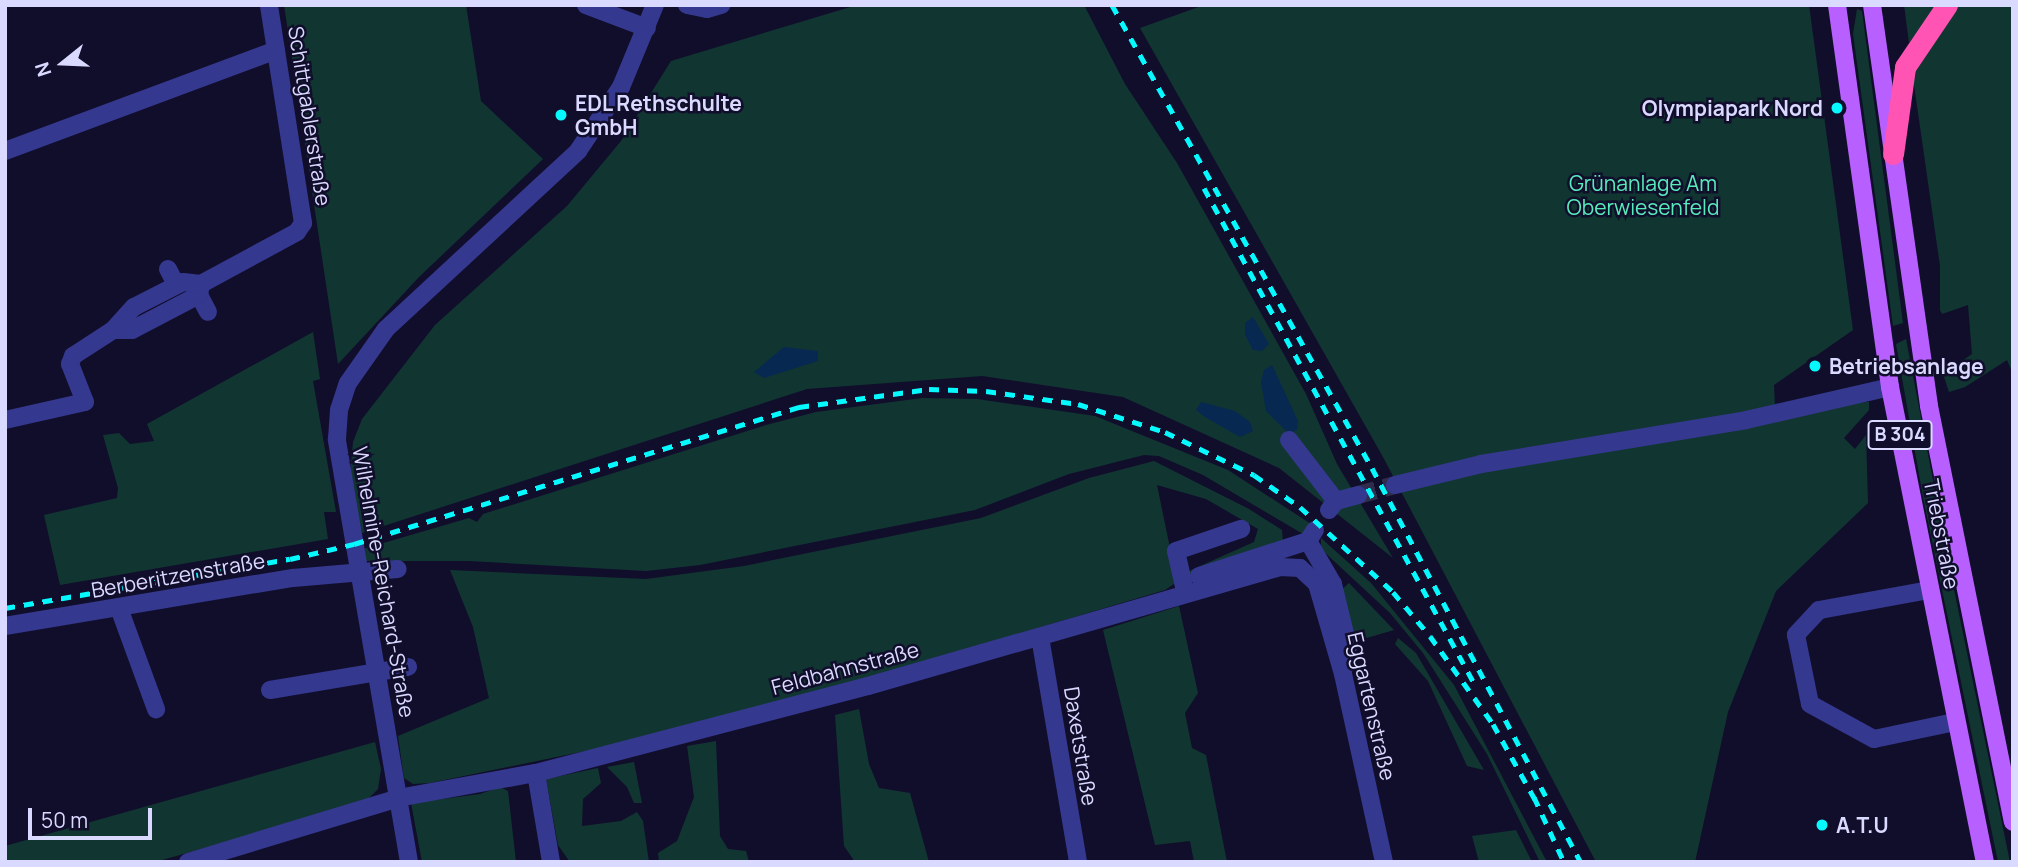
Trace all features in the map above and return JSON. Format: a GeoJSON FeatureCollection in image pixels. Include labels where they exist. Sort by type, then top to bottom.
{"type":"FeatureCollection","features":[{"type":"Feature","properties":{"kind":"highway"},"geometry":{"type":"LineString","coordinates":[[1893,154],[1905,66],[1947,5]]}},
{"type":"Feature","properties":{"kind":"main road","name":"Triebstraße"},"geometry":{"type":"LineString","coordinates":[[1837,5],[1890,387],[1985,862]]}},
{"type":"Feature","properties":{"kind":"main road","name":"Triebstraße"},"geometry":{"type":"LineString","coordinates":[[1872,5],[1929,406],[2012,816]]}},
{"type":"Feature","properties":{"kind":"street","name":"Schittgablerstraße"},"geometry":{"type":"LineString","coordinates":[[200,289],[297,232],[303,223],[269,5]]}},
{"type":"Feature","properties":{"kind":"street"},"geometry":{"type":"LineString","coordinates":[[586,5],[647,28]]}},
{"type":"Feature","properties":{"kind":"street","name":"Wilhelmine-Reichard-Straße"},"geometry":{"type":"LineString","coordinates":[[409,862],[337,439],[348,383],[386,329],[578,150],[621,87],[655,5]]}},
{"type":"Feature","properties":{"kind":"street"},"geometry":{"type":"LineString","coordinates":[[687,5],[707,9],[721,5]]}},
{"type":"Feature","properties":{"kind":"street"},"geometry":{"type":"LineString","coordinates":[[5,151],[276,50]]}},
{"type":"Feature","properties":{"kind":"street"},"geometry":{"type":"LineString","coordinates":[[5,420],[85,402],[70,364],[73,356],[113,330],[134,307],[172,277],[190,280],[200,289],[208,312]]}},
{"type":"Feature","properties":{"kind":"street"},"geometry":{"type":"LineString","coordinates":[[113,330],[132,330],[200,289]]}},
{"type":"Feature","properties":{"kind":"street"},"geometry":{"type":"LineString","coordinates":[[1395,485],[1504,459],[1746,420],[1890,387]]}},
{"type":"Feature","properties":{"kind":"street"},"geometry":{"type":"LineString","coordinates":[[1289,440],[1332,506],[1358,495]]}},
{"type":"Feature","properties":{"kind":"street"},"geometry":{"type":"LineString","coordinates":[[1185,591],[1176,551],[1241,529]]}},
{"type":"Feature","properties":{"kind":"street"},"geometry":{"type":"LineString","coordinates":[[1185,591],[1197,577],[1311,536],[1333,584],[1348,646],[1343,674]]}},
{"type":"Feature","properties":{"kind":"street","name":"Feldbahnstraße"},"geometry":{"type":"LineString","coordinates":[[188,862],[398,798],[536,774],[1040,637],[1185,591],[1280,567],[1300,568]]}},
{"type":"Feature","properties":{"kind":"street","name":"Eggartenstraße"},"geometry":{"type":"LineString","coordinates":[[1300,568],[1317,584],[1343,674],[1384,862]]}},
{"type":"Feature","properties":{"kind":"street","name":"Berberitzenstraße"},"geometry":{"type":"LineString","coordinates":[[5,626],[293,578],[398,569]]}},
{"type":"Feature","properties":{"kind":"street"},"geometry":{"type":"LineString","coordinates":[[1929,590],[1819,610],[1797,635],[1810,704],[1874,739],[1955,722]]}},
{"type":"Feature","properties":{"kind":"street"},"geometry":{"type":"LineString","coordinates":[[119,608],[156,709]]}},
{"type":"Feature","properties":{"kind":"street","name":"Daxetstraße"},"geometry":{"type":"LineString","coordinates":[[1040,637],[1078,862]]}},
{"type":"Feature","properties":{"kind":"street"},"geometry":{"type":"LineString","coordinates":[[270,690],[408,667]]}},
{"type":"Feature","properties":{"kind":"street"},"geometry":{"type":"LineString","coordinates":[[536,774],[551,862]]}},
{"type":"Feature","properties":{"kind":"green space"},"geometry":{"type":"Polygon","coordinates":[[[284,5],[466,5],[481,101],[543,159],[419,277],[338,364],[284,5]]]}},
{"type":"Feature","properties":{"kind":"green space"},"geometry":{"type":"Polygon","coordinates":[[[857,5],[1084,5],[1125,84],[1177,163],[1306,394],[1337,464],[1393,558],[1279,468],[1123,397],[982,376],[807,389],[362,533],[350,475],[353,442],[362,419],[435,325],[567,206],[621,141],[671,61],[857,5]]]}},
{"type":"Feature","properties":{"kind":"green space","name":"Grünanlage Am Oberwiesenfeld"},"geometry":{"type":"Polygon","coordinates":[[[1204,5],[1809,5],[1853,330],[1774,385],[1775,407],[1869,402],[1869,410],[1844,438],[1855,449],[1866,435],[1868,503],[1776,591],[1728,712],[1695,862],[1596,862],[1383,457],[1140,28],[1204,5]]]}},
{"type":"Feature","properties":{"kind":"green space"},"geometry":{"type":"Polygon","coordinates":[[[1904,5],[1937,5],[1909,43],[1904,5]]]}},
{"type":"Feature","properties":{"kind":"green space"},"geometry":{"type":"Polygon","coordinates":[[[1956,5],[2013,5],[2013,374],[2007,360],[1965,387],[1949,392],[1943,374],[1972,354],[1968,305],[1942,314],[1940,310],[1940,266],[1912,71],[1956,5]]]}},
{"type":"Feature","properties":{"kind":"green space"},"geometry":{"type":"Polygon","coordinates":[[[1857,9],[1862,11],[1903,323],[1893,326],[1853,34],[1857,9]]]}},
{"type":"Feature","properties":{"kind":"green space"},"geometry":{"type":"Polygon","coordinates":[[[313,332],[320,379],[313,381],[336,512],[324,512],[328,539],[60,585],[44,515],[117,498],[118,488],[103,435],[119,433],[130,444],[154,441],[147,424],[313,332]]]}},
{"type":"Feature","properties":{"kind":"green space"},"geometry":{"type":"Polygon","coordinates":[[[1906,339],[2010,862],[1998,862],[1923,497],[1896,344],[1906,339]]]}},
{"type":"Feature","properties":{"kind":"green space"},"geometry":{"type":"Polygon","coordinates":[[[922,398],[977,399],[1095,416],[1228,470],[1311,524],[1303,534],[1203,475],[1159,456],[1144,455],[1069,474],[975,510],[700,565],[646,571],[469,561],[366,561],[363,549],[469,518],[477,522],[483,514],[766,425],[816,412],[922,398]]]}},
{"type":"Feature","properties":{"kind":"green space"},"geometry":{"type":"Polygon","coordinates":[[[1154,461],[1249,509],[1282,530],[1283,542],[1190,574],[1189,571],[1254,542],[1258,529],[1206,499],[1157,485],[1177,582],[1165,590],[883,674],[644,739],[430,783],[413,784],[404,778],[398,736],[489,698],[473,627],[450,570],[646,579],[744,566],[981,518],[1089,478],[1154,461]]]}},
{"type":"Feature","properties":{"kind":"green space"},"geometry":{"type":"Polygon","coordinates":[[[1321,538],[1371,583],[1454,685],[1547,862],[1540,862],[1487,754],[1423,653],[1390,613],[1321,549],[1321,538]]]}},
{"type":"Feature","properties":{"kind":"green space"},"geometry":{"type":"Polygon","coordinates":[[[1349,583],[1394,630],[1353,642],[1340,591],[1349,583]]]}},
{"type":"Feature","properties":{"kind":"green space"},"geometry":{"type":"Polygon","coordinates":[[[1179,606],[1198,693],[1185,713],[1192,748],[1206,755],[1227,862],[1194,862],[1190,841],[1155,845],[1103,630],[1179,606]]]}},
{"type":"Feature","properties":{"kind":"green space"},"geometry":{"type":"Polygon","coordinates":[[[1398,638],[1416,653],[1484,770],[1467,766],[1428,681],[1395,644],[1398,638]]]}},
{"type":"Feature","properties":{"kind":"green space"},"geometry":{"type":"Polygon","coordinates":[[[859,709],[869,764],[879,788],[910,793],[929,862],[855,862],[844,846],[835,715],[859,709]]]}},
{"type":"Feature","properties":{"kind":"green space"},"geometry":{"type":"Polygon","coordinates":[[[716,741],[720,836],[728,849],[746,851],[749,862],[659,862],[658,853],[677,841],[694,797],[687,746],[716,741]]]}},
{"type":"Feature","properties":{"kind":"green space"},"geometry":{"type":"Polygon","coordinates":[[[375,742],[381,769],[378,789],[364,803],[155,862],[5,862],[5,846],[375,742]]]}},
{"type":"Feature","properties":{"kind":"green space"},"geometry":{"type":"Polygon","coordinates":[[[634,762],[642,803],[634,803],[627,787],[607,767],[634,762]]]}},
{"type":"Feature","properties":{"kind":"green space"},"geometry":{"type":"Polygon","coordinates":[[[598,768],[601,783],[583,799],[582,826],[621,821],[637,812],[643,821],[649,862],[570,862],[558,845],[546,779],[598,768]]]}},
{"type":"Feature","properties":{"kind":"green space"},"geometry":{"type":"Polygon","coordinates":[[[500,787],[508,791],[516,862],[422,862],[411,803],[480,794],[500,787]]]}},
{"type":"Feature","properties":{"kind":"green space"},"geometry":{"type":"Polygon","coordinates":[[[1516,830],[1532,862],[1479,862],[1472,836],[1516,830]]]}},
{"type":"Feature","properties":{"kind":"water"},"geometry":{"type":"Polygon","coordinates":[[[1253,317],[1269,344],[1262,351],[1253,350],[1245,335],[1245,323],[1253,317]]]}},
{"type":"Feature","properties":{"kind":"water"},"geometry":{"type":"Polygon","coordinates":[[[784,347],[818,351],[818,361],[764,378],[754,372],[784,347]]]}},
{"type":"Feature","properties":{"kind":"water"},"geometry":{"type":"Polygon","coordinates":[[[1272,365],[1298,421],[1297,430],[1288,433],[1266,411],[1261,382],[1264,370],[1272,365]]]}},
{"type":"Feature","properties":{"kind":"water"},"geometry":{"type":"Polygon","coordinates":[[[1201,402],[1235,411],[1250,422],[1253,431],[1240,437],[1196,410],[1201,402]]]}},
{"type":"Feature","properties":{"kind":"tunnel"},"geometry":{"type":"LineString","coordinates":[[1358,495],[1395,485]]}},
{"type":"Feature","properties":{"kind":"railway"},"geometry":{"type":"LineString","coordinates":[[1112,5],[1372,468],[1581,862]]}},
{"type":"Feature","properties":{"kind":"railway"},"geometry":{"type":"LineString","coordinates":[[1204,188],[1474,683]]}},
{"type":"Feature","properties":{"kind":"railway"},"geometry":{"type":"LineString","coordinates":[[5,608],[290,559],[354,544],[799,407],[929,389],[986,391],[1078,404],[1165,432],[1254,475],[1300,507],[1393,592],[1430,636],[1493,724],[1538,805]]}},
{"type":"Feature","properties":{"kind":"railway"},"geometry":{"type":"LineString","coordinates":[[1534,797],[1564,862]]}},
{"type":"Feature","properties":{"kind":"place","name":"Olympiapark Nord"},"geometry":{"type":"Point","coordinates":[1837,108]}},
{"type":"Feature","properties":{"kind":"place","name":"EDL Rethschulte GmbH"},"geometry":{"type":"Point","coordinates":[561,115]}},
{"type":"Feature","properties":{"kind":"place","name":"Betriebsanlage"},"geometry":{"type":"Point","coordinates":[1815,366]}},
{"type":"Feature","properties":{"kind":"place","name":"A.T.U"},"geometry":{"type":"Point","coordinates":[1822,825]}}]}
